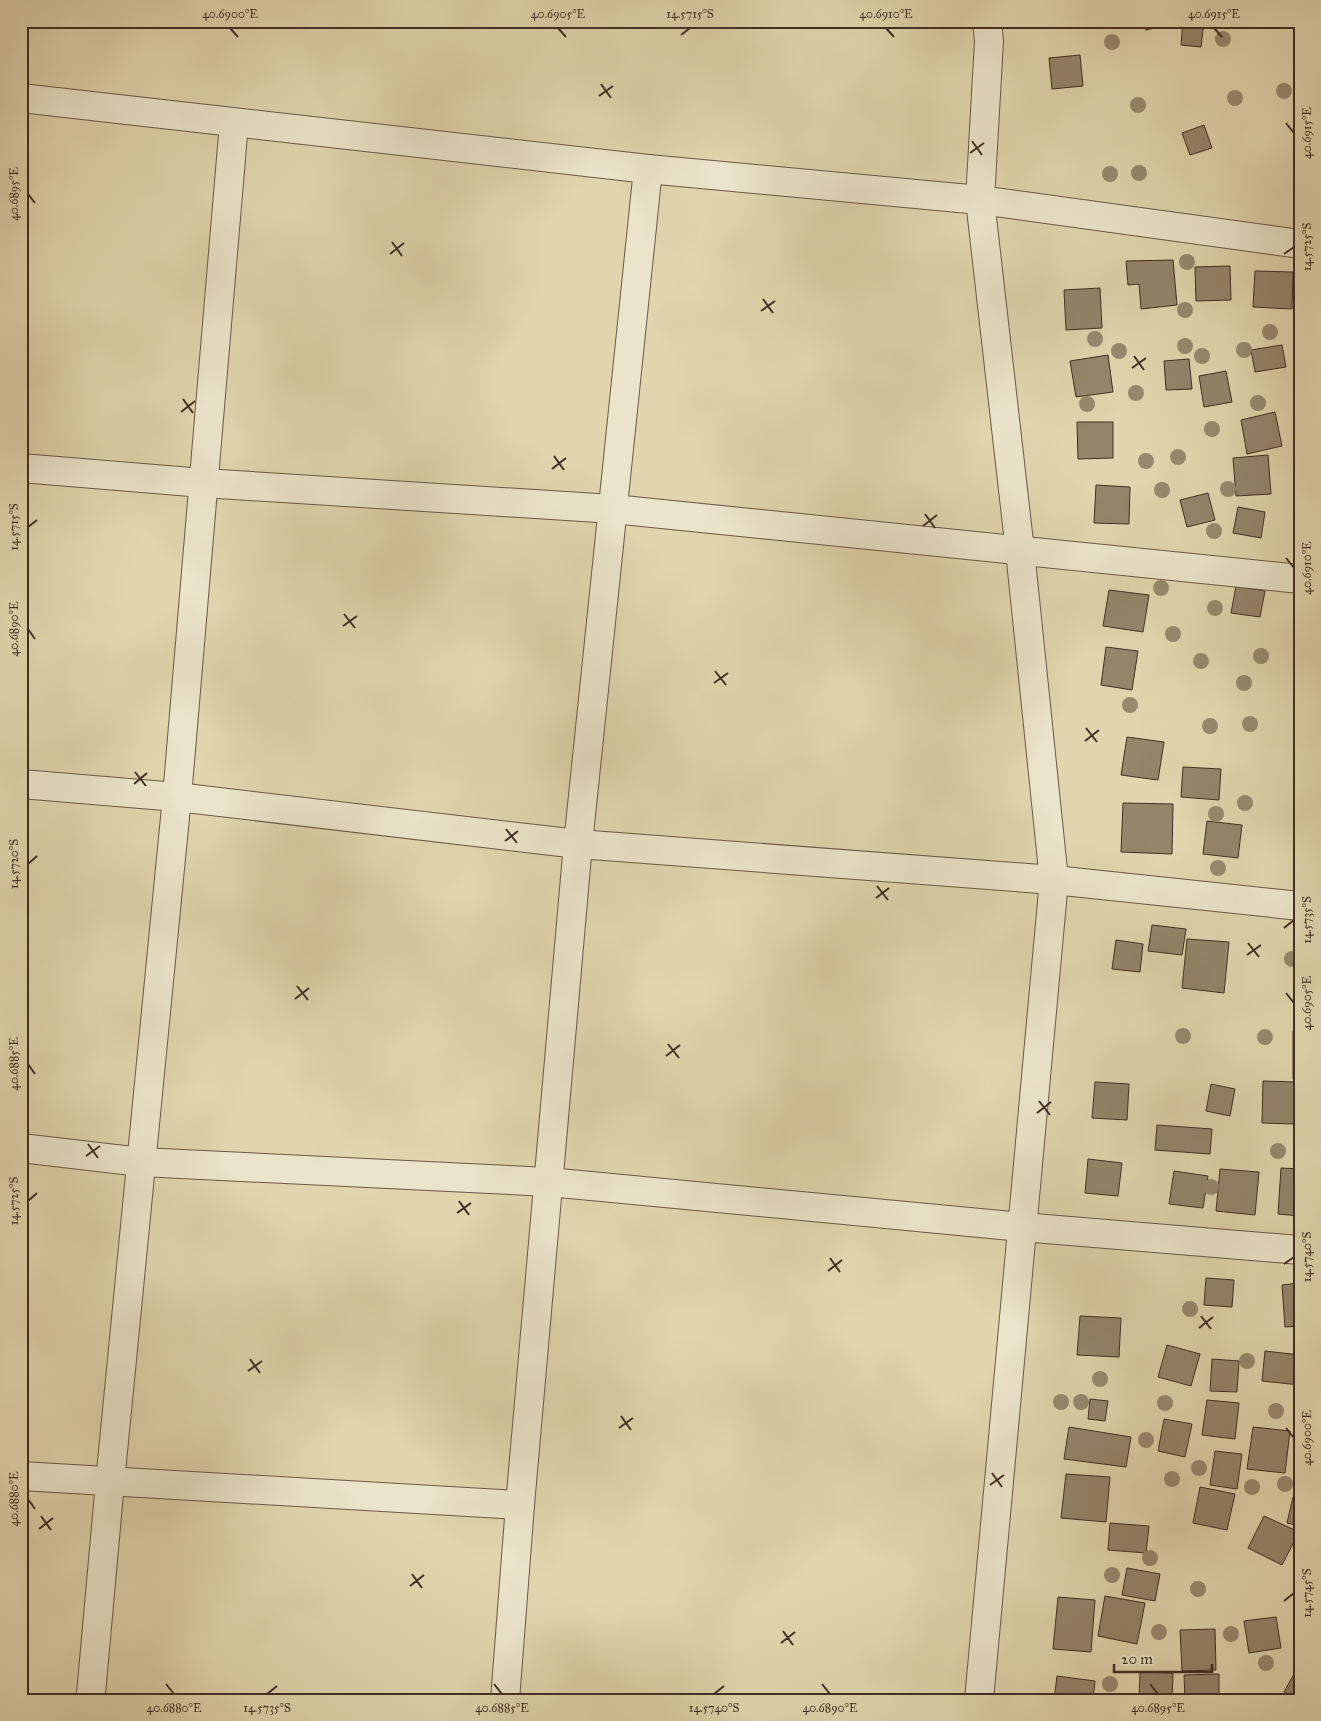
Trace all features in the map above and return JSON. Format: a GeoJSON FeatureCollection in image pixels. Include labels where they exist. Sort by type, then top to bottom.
{"type":"FeatureCollection","features":[{"type":"Feature","properties":{"kind":"street"},"geometry":{"type":"LineString","coordinates":[[979,1700],[1054,880],[1020,551],[980,200],[989,42],[986,21]]}},
{"type":"Feature","properties":{"kind":"street"},"geometry":{"type":"LineString","coordinates":[[21,98],[648,169],[980,200],[1300,244]]}},
{"type":"Feature","properties":{"kind":"street"},"geometry":{"type":"LineString","coordinates":[[91,1694],[177,797],[234,123]]}},
{"type":"Feature","properties":{"kind":"street"},"geometry":{"type":"LineString","coordinates":[[505,1700],[520,1505],[578,844],[648,169]]}},
{"type":"Feature","properties":{"kind":"street"},"geometry":{"type":"LineString","coordinates":[[21,468],[203,484],[613,509],[1300,579]]}},
{"type":"Feature","properties":{"kind":"street"},"geometry":{"type":"LineString","coordinates":[[21,784],[177,797],[578,844],[1054,880],[1300,906]]}},
{"type":"Feature","properties":{"kind":"street"},"geometry":{"type":"LineString","coordinates":[[21,1148],[141,1162],[549,1182],[1022,1227],[1300,1250]]}},
{"type":"Feature","properties":{"kind":"street"},"geometry":{"type":"LineString","coordinates":[[21,1476],[520,1505]]}},
{"type":"Feature","properties":{"kind":"building"},"geometry":{"type":"Polygon","coordinates":[[[1144,21],[1181,21],[1181,22],[1146,30],[1144,21]]]}},
{"type":"Feature","properties":{"kind":"building"},"geometry":{"type":"Polygon","coordinates":[[[1183,21],[1204,21],[1201,47],[1181,45],[1183,21]]]}},
{"type":"Feature","properties":{"kind":"building"},"geometry":{"type":"Polygon","coordinates":[[[1080,55],[1083,86],[1052,89],[1049,58],[1080,55]]]}},
{"type":"Feature","properties":{"kind":"building"},"geometry":{"type":"Polygon","coordinates":[[[1204,125],[1212,148],[1190,155],[1182,133],[1204,125]]]}},
{"type":"Feature","properties":{"kind":"building"},"geometry":{"type":"Polygon","coordinates":[[[1173,260],[1177,305],[1141,309],[1139,284],[1128,285],[1126,261],[1173,260]]]}},
{"type":"Feature","properties":{"kind":"building"},"geometry":{"type":"Polygon","coordinates":[[[1230,266],[1231,300],[1196,301],[1195,267],[1230,266]]]}},
{"type":"Feature","properties":{"kind":"building"},"geometry":{"type":"Polygon","coordinates":[[[1255,271],[1293,272],[1292,309],[1253,307],[1255,271]]]}},
{"type":"Feature","properties":{"kind":"building"},"geometry":{"type":"Polygon","coordinates":[[[1100,288],[1102,328],[1066,330],[1064,290],[1100,288]]]}},
{"type":"Feature","properties":{"kind":"building"},"geometry":{"type":"Polygon","coordinates":[[[1282,345],[1286,367],[1255,372],[1251,350],[1282,345]]]}},
{"type":"Feature","properties":{"kind":"building"},"geometry":{"type":"Polygon","coordinates":[[[1108,355],[1113,392],[1076,397],[1070,361],[1108,355]]]}},
{"type":"Feature","properties":{"kind":"building"},"geometry":{"type":"Polygon","coordinates":[[[1189,359],[1192,389],[1166,390],[1164,361],[1189,359]]]}},
{"type":"Feature","properties":{"kind":"building"},"geometry":{"type":"Polygon","coordinates":[[[1226,371],[1232,402],[1204,407],[1199,376],[1226,371]]]}},
{"type":"Feature","properties":{"kind":"building"},"geometry":{"type":"Polygon","coordinates":[[[1275,412],[1282,446],[1247,454],[1241,420],[1275,412]]]}},
{"type":"Feature","properties":{"kind":"building"},"geometry":{"type":"Polygon","coordinates":[[[1077,422],[1113,422],[1113,458],[1078,459],[1077,422]]]}},
{"type":"Feature","properties":{"kind":"building"},"geometry":{"type":"Polygon","coordinates":[[[1268,455],[1271,494],[1236,496],[1233,458],[1268,455]]]}},
{"type":"Feature","properties":{"kind":"building"},"geometry":{"type":"Polygon","coordinates":[[[1096,485],[1130,487],[1129,524],[1094,523],[1096,485]]]}},
{"type":"Feature","properties":{"kind":"building"},"geometry":{"type":"Polygon","coordinates":[[[1208,493],[1215,520],[1187,527],[1180,500],[1208,493]]]}},
{"type":"Feature","properties":{"kind":"building"},"geometry":{"type":"Polygon","coordinates":[[[1238,507],[1265,512],[1261,538],[1233,533],[1238,507]]]}},
{"type":"Feature","properties":{"kind":"building"},"geometry":{"type":"Polygon","coordinates":[[[1236,586],[1265,591],[1260,617],[1231,613],[1236,586]]]}},
{"type":"Feature","properties":{"kind":"building"},"geometry":{"type":"Polygon","coordinates":[[[1109,590],[1149,595],[1143,632],[1103,626],[1109,590]]]}},
{"type":"Feature","properties":{"kind":"building"},"geometry":{"type":"Polygon","coordinates":[[[1106,647],[1138,651],[1132,690],[1101,685],[1106,647]]]}},
{"type":"Feature","properties":{"kind":"building"},"geometry":{"type":"Polygon","coordinates":[[[1127,737],[1164,742],[1158,780],[1121,775],[1127,737]]]}},
{"type":"Feature","properties":{"kind":"building"},"geometry":{"type":"Polygon","coordinates":[[[1183,767],[1221,769],[1219,800],[1181,797],[1183,767]]]}},
{"type":"Feature","properties":{"kind":"building"},"geometry":{"type":"Polygon","coordinates":[[[1123,803],[1173,804],[1172,854],[1121,852],[1123,803]]]}},
{"type":"Feature","properties":{"kind":"building"},"geometry":{"type":"Polygon","coordinates":[[[1207,821],[1242,825],[1238,858],[1203,854],[1207,821]]]}},
{"type":"Feature","properties":{"kind":"building"},"geometry":{"type":"Polygon","coordinates":[[[1152,925],[1186,929],[1182,955],[1148,951],[1152,925]]]}},
{"type":"Feature","properties":{"kind":"building"},"geometry":{"type":"Polygon","coordinates":[[[1187,939],[1229,942],[1224,993],[1182,988],[1187,939]]]}},
{"type":"Feature","properties":{"kind":"building"},"geometry":{"type":"Polygon","coordinates":[[[1116,940],[1143,944],[1140,972],[1112,969],[1116,940]]]}},
{"type":"Feature","properties":{"kind":"building"},"geometry":{"type":"Polygon","coordinates":[[[1293,1032],[1300,1032],[1300,1079],[1293,1079],[1293,1032]]]}},
{"type":"Feature","properties":{"kind":"building"},"geometry":{"type":"Polygon","coordinates":[[[1263,1081],[1295,1082],[1294,1124],[1262,1123],[1263,1081]]]}},
{"type":"Feature","properties":{"kind":"building"},"geometry":{"type":"Polygon","coordinates":[[[1095,1082],[1129,1084],[1127,1120],[1092,1118],[1095,1082]]]}},
{"type":"Feature","properties":{"kind":"building"},"geometry":{"type":"Polygon","coordinates":[[[1211,1084],[1235,1089],[1230,1116],[1206,1111],[1211,1084]]]}},
{"type":"Feature","properties":{"kind":"building"},"geometry":{"type":"Polygon","coordinates":[[[1157,1125],[1212,1129],[1210,1154],[1155,1150],[1157,1125]]]}},
{"type":"Feature","properties":{"kind":"building"},"geometry":{"type":"Polygon","coordinates":[[[1088,1159],[1122,1163],[1118,1196],[1085,1193],[1088,1159]]]}},
{"type":"Feature","properties":{"kind":"building"},"geometry":{"type":"Polygon","coordinates":[[[1281,1168],[1300,1169],[1300,1216],[1278,1214],[1281,1168]]]}},
{"type":"Feature","properties":{"kind":"building"},"geometry":{"type":"Polygon","coordinates":[[[1220,1169],[1259,1172],[1255,1215],[1216,1211],[1220,1169]]]}},
{"type":"Feature","properties":{"kind":"building"},"geometry":{"type":"Polygon","coordinates":[[[1174,1171],[1208,1176],[1203,1208],[1169,1204],[1174,1171]]]}},
{"type":"Feature","properties":{"kind":"building"},"geometry":{"type":"Polygon","coordinates":[[[1206,1278],[1234,1280],[1232,1307],[1204,1305],[1206,1278]]]}},
{"type":"Feature","properties":{"kind":"building"},"geometry":{"type":"Polygon","coordinates":[[[1300,1283],[1300,1326],[1285,1327],[1282,1285],[1300,1283]]]}},
{"type":"Feature","properties":{"kind":"building"},"geometry":{"type":"Polygon","coordinates":[[[1080,1316],[1121,1318],[1119,1357],[1077,1355],[1080,1316]]]}},
{"type":"Feature","properties":{"kind":"building"},"geometry":{"type":"Polygon","coordinates":[[[1167,1345],[1200,1354],[1191,1386],[1158,1377],[1167,1345]]]}},
{"type":"Feature","properties":{"kind":"building"},"geometry":{"type":"Polygon","coordinates":[[[1265,1351],[1300,1355],[1300,1385],[1262,1381],[1265,1351]]]}},
{"type":"Feature","properties":{"kind":"building"},"geometry":{"type":"Polygon","coordinates":[[[1212,1359],[1239,1361],[1237,1392],[1210,1391],[1212,1359]]]}},
{"type":"Feature","properties":{"kind":"building"},"geometry":{"type":"Polygon","coordinates":[[[1090,1399],[1108,1401],[1105,1421],[1088,1419],[1090,1399]]]}},
{"type":"Feature","properties":{"kind":"building"},"geometry":{"type":"Polygon","coordinates":[[[1207,1400],[1239,1403],[1235,1439],[1202,1435],[1207,1400]]]}},
{"type":"Feature","properties":{"kind":"building"},"geometry":{"type":"Polygon","coordinates":[[[1164,1419],[1192,1424],[1185,1457],[1158,1451],[1164,1419]]]}},
{"type":"Feature","properties":{"kind":"building"},"geometry":{"type":"Polygon","coordinates":[[[1069,1427],[1131,1437],[1126,1467],[1064,1459],[1069,1427]]]}},
{"type":"Feature","properties":{"kind":"building"},"geometry":{"type":"Polygon","coordinates":[[[1253,1427],[1290,1431],[1285,1473],[1247,1469],[1253,1427]]]}},
{"type":"Feature","properties":{"kind":"building"},"geometry":{"type":"Polygon","coordinates":[[[1215,1451],[1242,1454],[1237,1489],[1210,1485],[1215,1451]]]}},
{"type":"Feature","properties":{"kind":"building"},"geometry":{"type":"Polygon","coordinates":[[[1066,1474],[1110,1477],[1106,1522],[1061,1518],[1066,1474]]]}},
{"type":"Feature","properties":{"kind":"building"},"geometry":{"type":"Polygon","coordinates":[[[1200,1487],[1235,1494],[1227,1530],[1193,1523],[1200,1487]]]}},
{"type":"Feature","properties":{"kind":"building"},"geometry":{"type":"Polygon","coordinates":[[[1293,1497],[1300,1499],[1300,1526],[1287,1523],[1293,1497]]]}},
{"type":"Feature","properties":{"kind":"building"},"geometry":{"type":"Polygon","coordinates":[[[1264,1516],[1299,1532],[1282,1565],[1248,1548],[1264,1516]]]}},
{"type":"Feature","properties":{"kind":"building"},"geometry":{"type":"Polygon","coordinates":[[[1110,1523],[1149,1526],[1146,1553],[1108,1550],[1110,1523]]]}},
{"type":"Feature","properties":{"kind":"building"},"geometry":{"type":"Polygon","coordinates":[[[1127,1568],[1160,1574],[1155,1601],[1122,1595],[1127,1568]]]}},
{"type":"Feature","properties":{"kind":"building"},"geometry":{"type":"Polygon","coordinates":[[[1105,1596],[1145,1603],[1137,1644],[1098,1636],[1105,1596]]]}},
{"type":"Feature","properties":{"kind":"building"},"geometry":{"type":"Polygon","coordinates":[[[1058,1597],[1095,1600],[1091,1652],[1053,1649],[1058,1597]]]}},
{"type":"Feature","properties":{"kind":"building"},"geometry":{"type":"Polygon","coordinates":[[[1276,1617],[1281,1648],[1249,1653],[1244,1621],[1276,1617]]]}},
{"type":"Feature","properties":{"kind":"building"},"geometry":{"type":"Polygon","coordinates":[[[1215,1629],[1216,1670],[1182,1671],[1180,1630],[1215,1629]]]}},
{"type":"Feature","properties":{"kind":"building"},"geometry":{"type":"Polygon","coordinates":[[[1300,1663],[1300,1700],[1298,1700],[1284,1692],[1300,1663]]]}},
{"type":"Feature","properties":{"kind":"building"},"geometry":{"type":"Polygon","coordinates":[[[1140,1672],[1173,1673],[1172,1700],[1139,1700],[1140,1672]]]}},
{"type":"Feature","properties":{"kind":"building"},"geometry":{"type":"Polygon","coordinates":[[[1219,1674],[1219,1700],[1185,1700],[1184,1675],[1219,1674]]]}},
{"type":"Feature","properties":{"kind":"building"},"geometry":{"type":"Polygon","coordinates":[[[1057,1676],[1095,1681],[1093,1700],[1054,1700],[1057,1676]]]}},
{"type":"Feature","properties":{"kind":"building"},"geometry":{"type":"Polygon","coordinates":[[[1240,1694],[1272,1696],[1272,1700],[1240,1700],[1240,1694]]]}}]}
